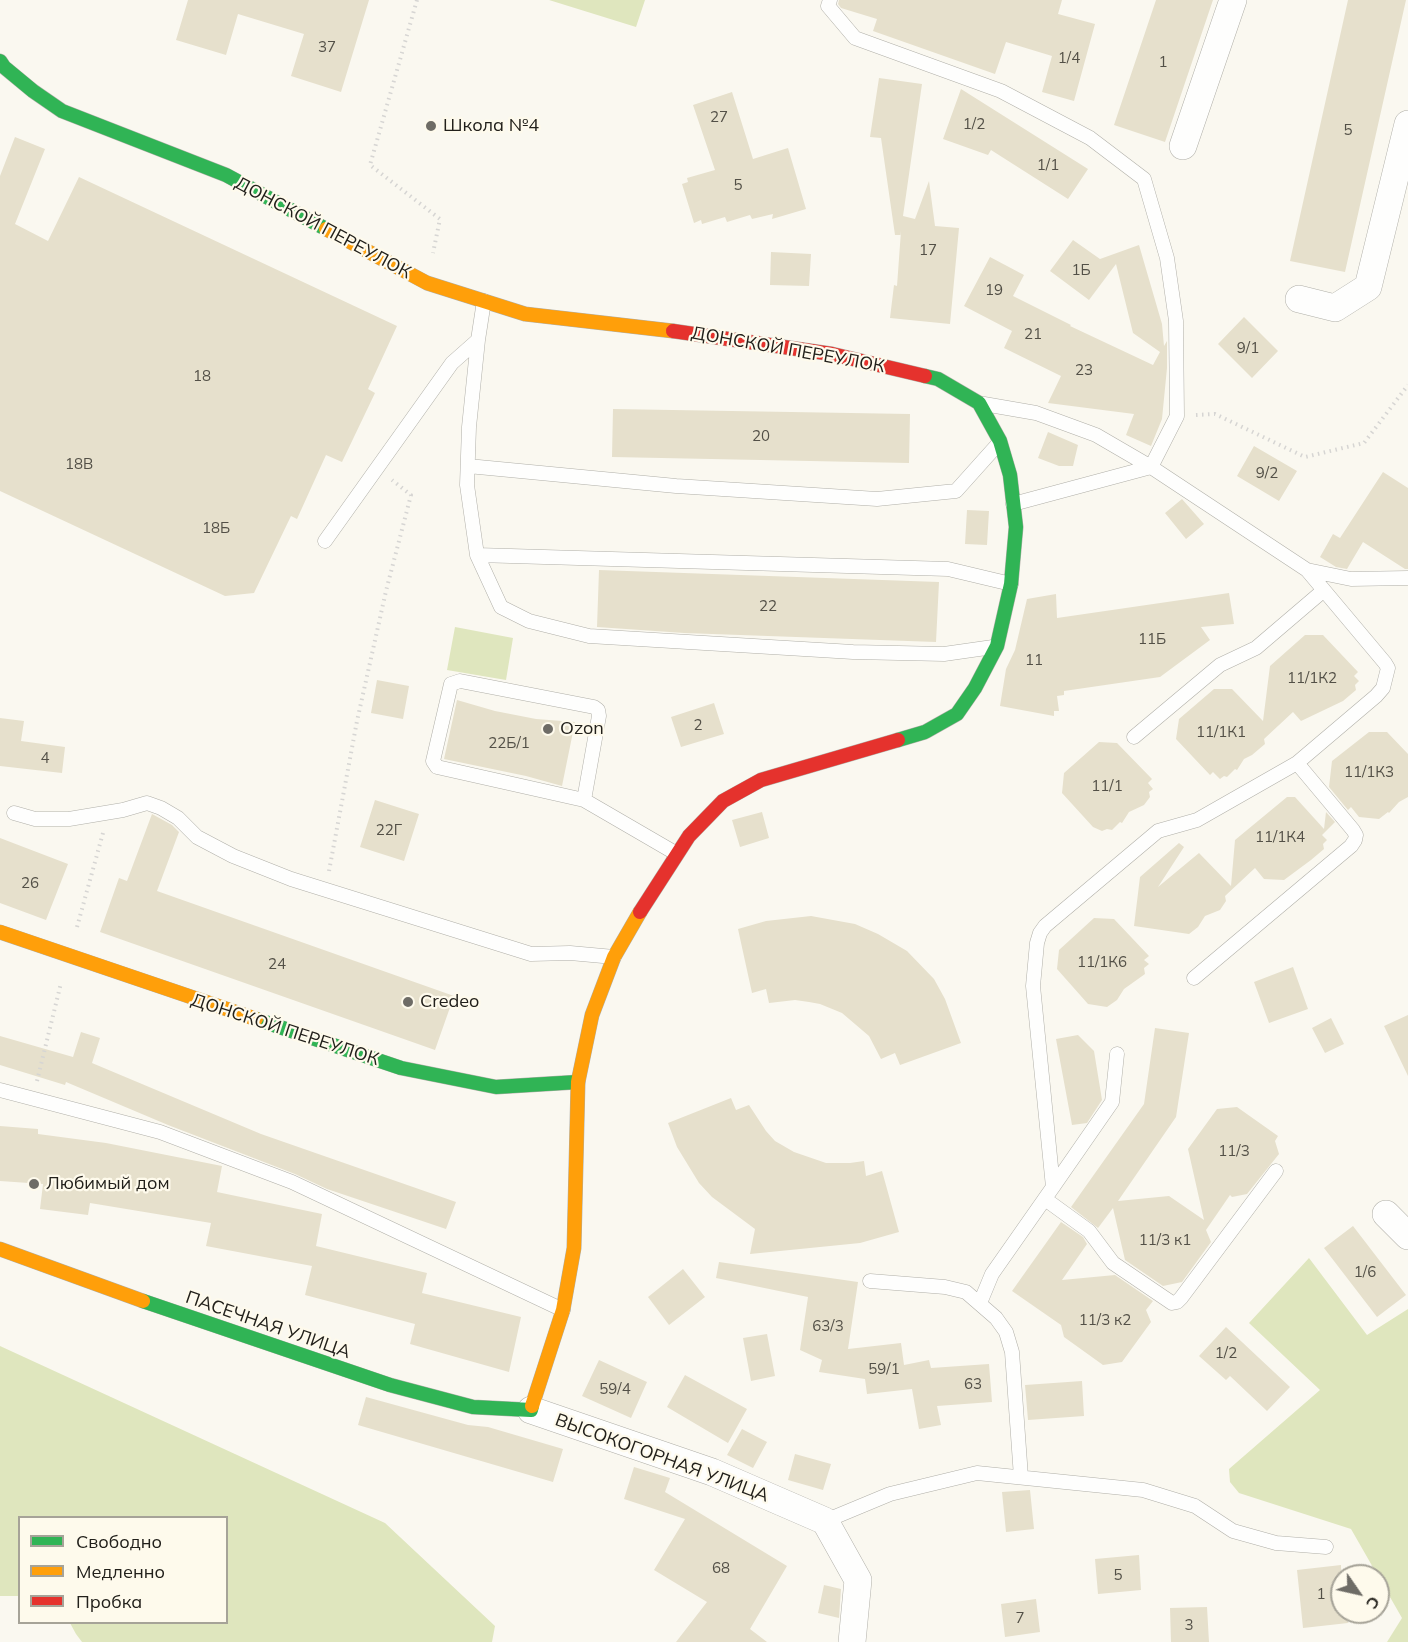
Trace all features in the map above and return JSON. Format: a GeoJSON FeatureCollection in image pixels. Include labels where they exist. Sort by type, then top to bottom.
{"type":"FeatureCollection","features":[{"type":"Feature","properties":{"kind":"street"},"geometry":{"type":"LineString","coordinates":[[1183,146],[1233,0]]}},
{"type":"Feature","properties":{"kind":"street","name":"ДОНСКОЙ ПЕРЕУЛОК"},"geometry":{"type":"LineString","coordinates":[[0,61],[33,91],[62,111],[226,175],[427,283],[525,314],[707,335],[832,354],[938,379],[979,403]]}},
{"type":"Feature","properties":{"kind":"street"},"geometry":{"type":"LineString","coordinates":[[1299,299],[1335,308],[1368,287],[1408,124]]}},
{"type":"Feature","properties":{"kind":"street"},"geometry":{"type":"LineString","coordinates":[[531,1410],[563,1310],[574,1248],[578,1083],[592,1015],[614,957],[689,836],[723,801],[761,780],[925,732],[957,714],[975,688],[997,646],[1011,584],[1016,527],[1010,475],[1000,441],[979,403]]}},
{"type":"Feature","properties":{"kind":"street","name":"ДОНСКОЙ ПЕРЕУЛОК"},"geometry":{"type":"LineString","coordinates":[[0,932],[401,1068],[496,1087],[578,1083]]}},
{"type":"Feature","properties":{"kind":"street"},"geometry":{"type":"LineString","coordinates":[[1386,1214],[1408,1236]]}},
{"type":"Feature","properties":{"kind":"street","name":"ПАСЕЧНАЯ УЛИЦА"},"geometry":{"type":"LineString","coordinates":[[0,1249],[185,1316],[390,1385],[473,1407],[531,1410]]}},
{"type":"Feature","properties":{"kind":"street","name":"ВЫСОКОГОРНАЯ УЛИЦА"},"geometry":{"type":"LineString","coordinates":[[531,1410],[712,1472],[825,1521]]}},
{"type":"Feature","properties":{"kind":"street"},"geometry":{"type":"LineString","coordinates":[[825,1521],[858,1580],[852,1642]]}},
{"type":"Feature","properties":{"kind":"lane"},"geometry":{"type":"LineString","coordinates":[[830,0],[828,6],[855,38],[1001,91],[1090,138],[1144,179],[1167,258],[1176,321],[1177,416],[1151,467],[1013,504]]}},
{"type":"Feature","properties":{"kind":"lane"},"geometry":{"type":"LineString","coordinates":[[484,301],[478,340],[467,485],[477,555],[501,607],[529,621],[589,636],[864,652],[944,654],[997,646]]}},
{"type":"Feature","properties":{"kind":"lane"},"geometry":{"type":"LineString","coordinates":[[325,541],[452,363],[478,340]]}},
{"type":"Feature","properties":{"kind":"lane"},"geometry":{"type":"LineString","coordinates":[[979,403],[1036,413],[1086,432],[1151,467],[1307,570],[1388,668],[1380,692],[1297,763],[1197,820],[1158,831],[1040,933],[1033,986],[1053,1187]]}},
{"type":"Feature","properties":{"kind":"lane"},"geometry":{"type":"LineString","coordinates":[[468,466],[676,486],[878,499],[956,491],[1000,441]]}},
{"type":"Feature","properties":{"kind":"lane"},"geometry":{"type":"LineString","coordinates":[[477,555],[948,569],[1011,584]]}},
{"type":"Feature","properties":{"kind":"lane"},"geometry":{"type":"LineString","coordinates":[[1307,570],[1351,579],[1408,578]]}},
{"type":"Feature","properties":{"kind":"lane"},"geometry":{"type":"LineString","coordinates":[[1134,737],[1220,665],[1256,648],[1324,590]]}},
{"type":"Feature","properties":{"kind":"lane"},"geometry":{"type":"LineString","coordinates":[[584,800],[599,716],[598,710],[589,705],[460,681],[451,684],[434,765],[441,769],[584,800],[677,854]]}},
{"type":"Feature","properties":{"kind":"lane"},"geometry":{"type":"LineString","coordinates":[[1194,978],[1351,846],[1355,840],[1356,835],[1353,830],[1297,763]]}},
{"type":"Feature","properties":{"kind":"lane"},"geometry":{"type":"LineString","coordinates":[[14,813],[35,819],[69,819],[147,803],[178,818],[197,837],[233,856],[291,879],[531,954],[570,953],[614,957]]}},
{"type":"Feature","properties":{"kind":"lane"},"geometry":{"type":"LineString","coordinates":[[980,1303],[992,1274],[1112,1102],[1117,1054]]}},
{"type":"Feature","properties":{"kind":"lane"},"geometry":{"type":"LineString","coordinates":[[0,1090],[160,1132],[292,1182],[563,1310]]}},
{"type":"Feature","properties":{"kind":"lane"},"geometry":{"type":"LineString","coordinates":[[1045,1199],[1089,1231],[1113,1263],[1167,1301],[1177,1302],[1276,1171]]}},
{"type":"Feature","properties":{"kind":"lane"},"geometry":{"type":"LineString","coordinates":[[870,1281],[945,1287],[966,1292],[996,1318],[1006,1332],[1012,1352],[1021,1477]]}},
{"type":"Feature","properties":{"kind":"lane"},"geometry":{"type":"LineString","coordinates":[[825,1521],[890,1494],[977,1473],[1143,1490],[1195,1506],[1233,1531],[1276,1543],[1326,1547]]}},
{"type":"Feature","properties":{"kind":"path"},"geometry":{"type":"LineString","coordinates":[[417,0],[370,165],[441,219],[427,283]]}},
{"type":"Feature","properties":{"kind":"path"},"geometry":{"type":"LineString","coordinates":[[1177,416],[1215,414],[1305,457],[1364,442],[1408,385]]}},
{"type":"Feature","properties":{"kind":"path"},"geometry":{"type":"LineString","coordinates":[[326,890],[357,721],[386,591],[411,495],[387,477]]}},
{"type":"Feature","properties":{"kind":"path"},"geometry":{"type":"LineString","coordinates":[[33,1099],[54,1004],[108,812]]}},
{"type":"Feature","properties":{"kind":"green space"},"geometry":{"type":"Polygon","coordinates":[[[549,0],[645,0],[636,27],[549,0]]]}},
{"type":"Feature","properties":{"kind":"green space"},"geometry":{"type":"Polygon","coordinates":[[[455,627],[513,638],[506,680],[447,670],[455,627]]]}},
{"type":"Feature","properties":{"kind":"green space"},"geometry":{"type":"Polygon","coordinates":[[[1309,1258],[1367,1335],[1408,1309],[1408,1642],[1387,1642],[1402,1618],[1390,1597],[1390,1564],[1371,1564],[1351,1529],[1239,1493],[1230,1482],[1229,1469],[1320,1390],[1249,1323],[1309,1258]]]}},
{"type":"Feature","properties":{"kind":"green space"},"geometry":{"type":"Polygon","coordinates":[[[0,1346],[385,1523],[495,1626],[492,1642],[82,1642],[71,1624],[228,1624],[228,1516],[18,1516],[18,1596],[0,1596],[0,1346]]]}},
{"type":"Feature","properties":{"kind":"building"},"geometry":{"type":"Polygon","coordinates":[[[188,0],[369,0],[341,92],[291,76],[304,34],[238,14],[226,55],[176,40],[188,0]]]}},
{"type":"Feature","properties":{"kind":"building"},"geometry":{"type":"Polygon","coordinates":[[[839,0],[1062,0],[1058,14],[1095,24],[1074,101],[1042,92],[1052,56],[1006,42],[995,74],[873,31],[877,19],[841,8],[838,4],[839,0]]]}},
{"type":"Feature","properties":{"kind":"building"},"geometry":{"type":"Polygon","coordinates":[[[1156,0],[1213,0],[1165,142],[1114,125],[1156,0]]]}},
{"type":"Feature","properties":{"kind":"building"},"geometry":{"type":"Polygon","coordinates":[[[1348,0],[1406,0],[1345,272],[1290,261],[1348,0]]]}},
{"type":"Feature","properties":{"kind":"building"},"geometry":{"type":"Polygon","coordinates":[[[879,78],[922,84],[903,216],[915,219],[929,181],[935,226],[959,228],[950,324],[890,318],[894,285],[897,286],[901,235],[895,235],[881,138],[870,137],[879,78]]]}},
{"type":"Feature","properties":{"kind":"building"},"geometry":{"type":"Polygon","coordinates":[[[961,89],[1088,169],[1068,199],[991,150],[988,155],[943,139],[961,89]]]}},
{"type":"Feature","properties":{"kind":"building"},"geometry":{"type":"Polygon","coordinates":[[[732,92],[753,159],[788,148],[806,209],[772,219],[773,214],[752,219],[750,215],[727,222],[725,217],[702,224],[701,220],[694,223],[682,184],[688,182],[687,178],[715,170],[693,105],[732,92]]]}},
{"type":"Feature","properties":{"kind":"building"},"geometry":{"type":"Polygon","coordinates":[[[15,137],[45,149],[15,224],[48,241],[79,177],[397,326],[368,389],[375,393],[342,462],[326,455],[297,519],[291,516],[254,593],[225,596],[0,491],[0,176],[15,137]]]}},
{"type":"Feature","properties":{"kind":"building"},"geometry":{"type":"Polygon","coordinates":[[[1073,240],[1100,259],[1139,245],[1162,324],[1164,346],[1167,341],[1162,419],[1151,446],[1126,435],[1134,414],[1048,403],[1061,376],[1004,348],[1012,331],[964,306],[990,257],[1024,275],[1013,296],[1153,365],[1160,352],[1133,333],[1116,264],[1089,300],[1050,271],[1073,240]]]}},
{"type":"Feature","properties":{"kind":"building"},"geometry":{"type":"Polygon","coordinates":[[[771,252],[811,254],[809,286],[770,285],[771,252]]]}},
{"type":"Feature","properties":{"kind":"building"},"geometry":{"type":"Polygon","coordinates":[[[1244,317],[1278,351],[1252,378],[1218,344],[1244,317]]]}},
{"type":"Feature","properties":{"kind":"building"},"geometry":{"type":"Polygon","coordinates":[[[613,409],[910,414],[909,463],[612,457],[613,409]]]}},
{"type":"Feature","properties":{"kind":"building"},"geometry":{"type":"Polygon","coordinates":[[[1048,432],[1078,445],[1073,466],[1059,466],[1038,458],[1048,432]]]}},
{"type":"Feature","properties":{"kind":"building"},"geometry":{"type":"Polygon","coordinates":[[[1254,446],[1297,471],[1279,501],[1237,476],[1254,446]]]}},
{"type":"Feature","properties":{"kind":"building"},"geometry":{"type":"Polygon","coordinates":[[[1383,472],[1408,488],[1408,569],[1363,542],[1347,569],[1336,567],[1320,557],[1333,534],[1340,538],[1383,472]]]}},
{"type":"Feature","properties":{"kind":"building"},"geometry":{"type":"Polygon","coordinates":[[[1182,499],[1204,524],[1186,539],[1165,513],[1182,499]]]}},
{"type":"Feature","properties":{"kind":"building"},"geometry":{"type":"Polygon","coordinates":[[[967,510],[989,511],[987,545],[965,544],[967,510]]]}},
{"type":"Feature","properties":{"kind":"building"},"geometry":{"type":"Polygon","coordinates":[[[599,570],[939,582],[936,642],[684,633],[597,627],[599,570]]]}},
{"type":"Feature","properties":{"kind":"building"},"geometry":{"type":"Polygon","coordinates":[[[1229,593],[1234,624],[1201,627],[1210,640],[1160,677],[1064,691],[1064,695],[1057,696],[1059,711],[1054,711],[1054,716],[1000,706],[1006,669],[1015,650],[1027,599],[1056,594],[1057,618],[1229,593]]]}},
{"type":"Feature","properties":{"kind":"building"},"geometry":{"type":"Polygon","coordinates":[[[1305,635],[1323,635],[1358,672],[1354,676],[1359,681],[1355,685],[1356,690],[1343,701],[1301,721],[1293,712],[1264,739],[1265,744],[1244,759],[1237,770],[1235,769],[1227,777],[1220,779],[1213,772],[1210,775],[1176,739],[1179,719],[1214,689],[1232,689],[1263,721],[1270,666],[1305,635]]]}},
{"type":"Feature","properties":{"kind":"building"},"geometry":{"type":"Polygon","coordinates":[[[377,680],[409,686],[403,719],[371,713],[377,680]]]}},
{"type":"Feature","properties":{"kind":"building"},"geometry":{"type":"Polygon","coordinates":[[[457,700],[495,711],[536,719],[575,722],[562,786],[444,759],[457,700]]]}},
{"type":"Feature","properties":{"kind":"building"},"geometry":{"type":"Polygon","coordinates":[[[714,703],[724,734],[681,747],[671,717],[714,703]]]}},
{"type":"Feature","properties":{"kind":"building"},"geometry":{"type":"Polygon","coordinates":[[[0,718],[24,721],[21,741],[65,747],[62,773],[0,766],[0,718]]]}},
{"type":"Feature","properties":{"kind":"building"},"geometry":{"type":"Polygon","coordinates":[[[1369,732],[1387,732],[1408,754],[1408,797],[1379,819],[1359,817],[1351,807],[1348,810],[1329,787],[1332,761],[1369,732]]]}},
{"type":"Feature","properties":{"kind":"building"},"geometry":{"type":"Polygon","coordinates":[[[1099,742],[1117,743],[1152,779],[1148,783],[1153,789],[1149,792],[1150,797],[1144,805],[1129,812],[1122,823],[1120,822],[1112,830],[1102,831],[1093,827],[1062,793],[1064,773],[1099,742]]]}},
{"type":"Feature","properties":{"kind":"building"},"geometry":{"type":"Polygon","coordinates":[[[1287,797],[1295,797],[1324,829],[1326,812],[1335,822],[1322,835],[1327,840],[1323,844],[1324,849],[1311,860],[1284,880],[1264,879],[1255,868],[1225,896],[1226,901],[1220,910],[1205,916],[1198,927],[1189,934],[1134,926],[1140,877],[1179,843],[1184,847],[1158,887],[1199,853],[1231,886],[1235,840],[1287,797]]]}},
{"type":"Feature","properties":{"kind":"building"},"geometry":{"type":"Polygon","coordinates":[[[375,800],[419,814],[404,861],[360,847],[375,800]]]}},
{"type":"Feature","properties":{"kind":"building"},"geometry":{"type":"Polygon","coordinates":[[[762,812],[769,838],[740,847],[732,820],[762,812]]]}},
{"type":"Feature","properties":{"kind":"building"},"geometry":{"type":"Polygon","coordinates":[[[152,814],[172,825],[179,832],[157,891],[454,996],[435,1050],[100,932],[119,878],[127,881],[152,814]]]}},
{"type":"Feature","properties":{"kind":"building"},"geometry":{"type":"Polygon","coordinates":[[[0,838],[68,864],[46,920],[0,903],[0,838]]]}},
{"type":"Feature","properties":{"kind":"building"},"geometry":{"type":"Polygon","coordinates":[[[811,916],[855,924],[907,951],[934,979],[945,999],[961,1043],[900,1065],[895,1053],[881,1059],[869,1036],[842,1013],[820,1004],[795,1000],[769,1003],[766,989],[752,993],[738,929],[766,921],[811,916]]]}},
{"type":"Feature","properties":{"kind":"building"},"geometry":{"type":"Polygon","coordinates":[[[1094,918],[1114,919],[1149,956],[1144,960],[1149,964],[1144,968],[1145,974],[1124,989],[1117,1000],[1107,1007],[1088,1004],[1057,969],[1059,950],[1094,918]]]}},
{"type":"Feature","properties":{"kind":"building"},"geometry":{"type":"Polygon","coordinates":[[[1293,967],[1308,1009],[1269,1023],[1254,982],[1293,967]]]}},
{"type":"Feature","properties":{"kind":"building"},"geometry":{"type":"Polygon","coordinates":[[[1408,1015],[1408,1076],[1384,1026],[1408,1015]]]}},
{"type":"Feature","properties":{"kind":"building"},"geometry":{"type":"Polygon","coordinates":[[[1331,1018],[1344,1044],[1325,1053],[1312,1028],[1331,1018]]]}},
{"type":"Feature","properties":{"kind":"building"},"geometry":{"type":"Polygon","coordinates":[[[1155,1028],[1189,1033],[1176,1117],[1118,1201],[1169,1196],[1204,1220],[1188,1149],[1217,1109],[1237,1107],[1278,1136],[1275,1141],[1279,1154],[1247,1194],[1232,1197],[1230,1195],[1206,1230],[1211,1242],[1182,1282],[1163,1286],[1125,1260],[1113,1208],[1098,1228],[1071,1207],[1144,1104],[1155,1028]]]}},
{"type":"Feature","properties":{"kind":"building"},"geometry":{"type":"Polygon","coordinates":[[[81,1032],[100,1038],[92,1063],[261,1134],[456,1202],[446,1229],[327,1189],[66,1082],[65,1085],[0,1065],[0,1036],[73,1057],[81,1032]]]}},
{"type":"Feature","properties":{"kind":"building"},"geometry":{"type":"Polygon","coordinates":[[[1078,1035],[1094,1051],[1102,1100],[1087,1123],[1072,1125],[1056,1039],[1078,1035]]]}},
{"type":"Feature","properties":{"kind":"building"},"geometry":{"type":"Polygon","coordinates":[[[731,1098],[736,1110],[749,1105],[775,1141],[794,1152],[826,1163],[864,1161],[866,1176],[882,1171],[899,1232],[860,1243],[750,1254],[755,1229],[712,1197],[699,1183],[677,1147],[668,1123],[731,1098]]]}},
{"type":"Feature","properties":{"kind":"building"},"geometry":{"type":"Polygon","coordinates":[[[0,1126],[38,1129],[38,1134],[106,1143],[222,1166],[217,1192],[322,1214],[316,1246],[427,1273],[422,1293],[521,1317],[509,1372],[410,1344],[415,1324],[305,1295],[312,1266],[206,1246],[211,1223],[90,1203],[88,1215],[40,1209],[43,1184],[0,1181],[0,1126]]]}},
{"type":"Feature","properties":{"kind":"building"},"geometry":{"type":"Polygon","coordinates":[[[1061,1222],[1083,1237],[1087,1244],[1062,1280],[1115,1275],[1153,1301],[1146,1310],[1151,1322],[1122,1362],[1103,1365],[1064,1337],[1061,1325],[1012,1291],[1061,1222]]]}},
{"type":"Feature","properties":{"kind":"building"},"geometry":{"type":"Polygon","coordinates":[[[1353,1226],[1406,1295],[1377,1317],[1324,1248],[1353,1226]]]}},
{"type":"Feature","properties":{"kind":"building"},"geometry":{"type":"Polygon","coordinates":[[[719,1262],[858,1282],[848,1349],[901,1343],[904,1365],[929,1360],[931,1368],[989,1364],[992,1402],[937,1406],[941,1425],[919,1429],[912,1389],[867,1394],[865,1379],[819,1372],[822,1360],[800,1350],[808,1297],[716,1278],[719,1262]]]}},
{"type":"Feature","properties":{"kind":"building"},"geometry":{"type":"Polygon","coordinates":[[[683,1269],[705,1297],[669,1325],[648,1297],[683,1269]]]}},
{"type":"Feature","properties":{"kind":"building"},"geometry":{"type":"Polygon","coordinates":[[[1226,1327],[1290,1387],[1267,1411],[1230,1376],[1226,1380],[1199,1356],[1226,1327]]]}},
{"type":"Feature","properties":{"kind":"building"},"geometry":{"type":"Polygon","coordinates":[[[767,1334],[775,1376],[751,1381],[743,1338],[767,1334]]]}},
{"type":"Feature","properties":{"kind":"building"},"geometry":{"type":"Polygon","coordinates":[[[599,1360],[647,1382],[631,1418],[582,1396],[599,1360]]]}},
{"type":"Feature","properties":{"kind":"building"},"geometry":{"type":"Polygon","coordinates":[[[685,1375],[747,1409],[728,1443],[667,1407],[685,1375]]]}},
{"type":"Feature","properties":{"kind":"building"},"geometry":{"type":"Polygon","coordinates":[[[1082,1381],[1084,1416],[1028,1420],[1025,1385],[1082,1381]]]}},
{"type":"Feature","properties":{"kind":"building"},"geometry":{"type":"Polygon","coordinates":[[[366,1397],[468,1425],[488,1427],[563,1449],[553,1482],[358,1425],[366,1397]]]}},
{"type":"Feature","properties":{"kind":"building"},"geometry":{"type":"Polygon","coordinates":[[[742,1429],[767,1442],[753,1468],[727,1455],[742,1429]]]}},
{"type":"Feature","properties":{"kind":"building"},"geometry":{"type":"Polygon","coordinates":[[[795,1454],[831,1464],[823,1490],[788,1480],[795,1454]]]}},
{"type":"Feature","properties":{"kind":"building"},"geometry":{"type":"Polygon","coordinates":[[[634,1467],[670,1478],[665,1492],[787,1566],[750,1629],[767,1642],[676,1642],[707,1602],[654,1570],[685,1519],[624,1499],[634,1467]]]}},
{"type":"Feature","properties":{"kind":"building"},"geometry":{"type":"Polygon","coordinates":[[[1030,1490],[1034,1529],[1006,1532],[1002,1492],[1030,1490]]]}},
{"type":"Feature","properties":{"kind":"building"},"geometry":{"type":"Polygon","coordinates":[[[1139,1555],[1141,1590],[1098,1594],[1095,1559],[1139,1555]]]}},
{"type":"Feature","properties":{"kind":"building"},"geometry":{"type":"Polygon","coordinates":[[[1330,1566],[1330,1624],[1339,1624],[1303,1628],[1297,1570],[1330,1566]]]}},
{"type":"Feature","properties":{"kind":"building"},"geometry":{"type":"Polygon","coordinates":[[[824,1585],[841,1589],[839,1618],[818,1613],[824,1585]]]}},
{"type":"Feature","properties":{"kind":"building"},"geometry":{"type":"Polygon","coordinates":[[[1036,1599],[1040,1632],[1005,1637],[1001,1604],[1036,1599]]]}},
{"type":"Feature","properties":{"kind":"building"},"geometry":{"type":"Polygon","coordinates":[[[1207,1607],[1209,1642],[1171,1642],[1170,1608],[1207,1607]]]}},
{"type":"Feature","properties":{"kind":"traffic: fast"},"geometry":{"type":"LineString","coordinates":[[0,61],[33,91],[62,111],[226,175],[326,229]]}},
{"type":"Feature","properties":{"kind":"traffic: fast"},"geometry":{"type":"LineString","coordinates":[[898,740],[925,732],[957,714],[975,688],[997,646],[1011,584],[1016,527],[1010,475],[1000,441],[979,403],[938,379],[925,376]]}},
{"type":"Feature","properties":{"kind":"traffic: fast"},"geometry":{"type":"LineString","coordinates":[[256,1019],[401,1068],[496,1087],[578,1082]]}},
{"type":"Feature","properties":{"kind":"traffic: fast"},"geometry":{"type":"LineString","coordinates":[[143,1301],[390,1385],[473,1407],[531,1410],[532,1406]]}},
{"type":"Feature","properties":{"kind":"traffic: slow"},"geometry":{"type":"LineString","coordinates":[[326,229],[427,283],[525,314],[673,331]]}},
{"type":"Feature","properties":{"kind":"traffic: slow"},"geometry":{"type":"LineString","coordinates":[[532,1406],[563,1310],[574,1248],[578,1082],[592,1015],[614,957],[640,912]]}},
{"type":"Feature","properties":{"kind":"traffic: slow"},"geometry":{"type":"LineString","coordinates":[[0,932],[256,1019]]}},
{"type":"Feature","properties":{"kind":"traffic: slow"},"geometry":{"type":"LineString","coordinates":[[0,1249],[143,1301]]}},
{"type":"Feature","properties":{"kind":"traffic: jam"},"geometry":{"type":"LineString","coordinates":[[673,331],[832,354],[925,376]]}},
{"type":"Feature","properties":{"kind":"traffic: jam"},"geometry":{"type":"LineString","coordinates":[[640,912],[689,836],[723,801],[761,780],[898,740]]}},
{"type":"Feature","properties":{"kind":"place","name":"Школа №4"},"geometry":{"type":"Point","coordinates":[431,126]}},
{"type":"Feature","properties":{"kind":"place","name":"Ozon"},"geometry":{"type":"Point","coordinates":[548,729]}},
{"type":"Feature","properties":{"kind":"place","name":"Credeo"},"geometry":{"type":"Point","coordinates":[408,1002]}},
{"type":"Feature","properties":{"kind":"place","name":"Любимый дом"},"geometry":{"type":"Point","coordinates":[34,1184]}}]}
